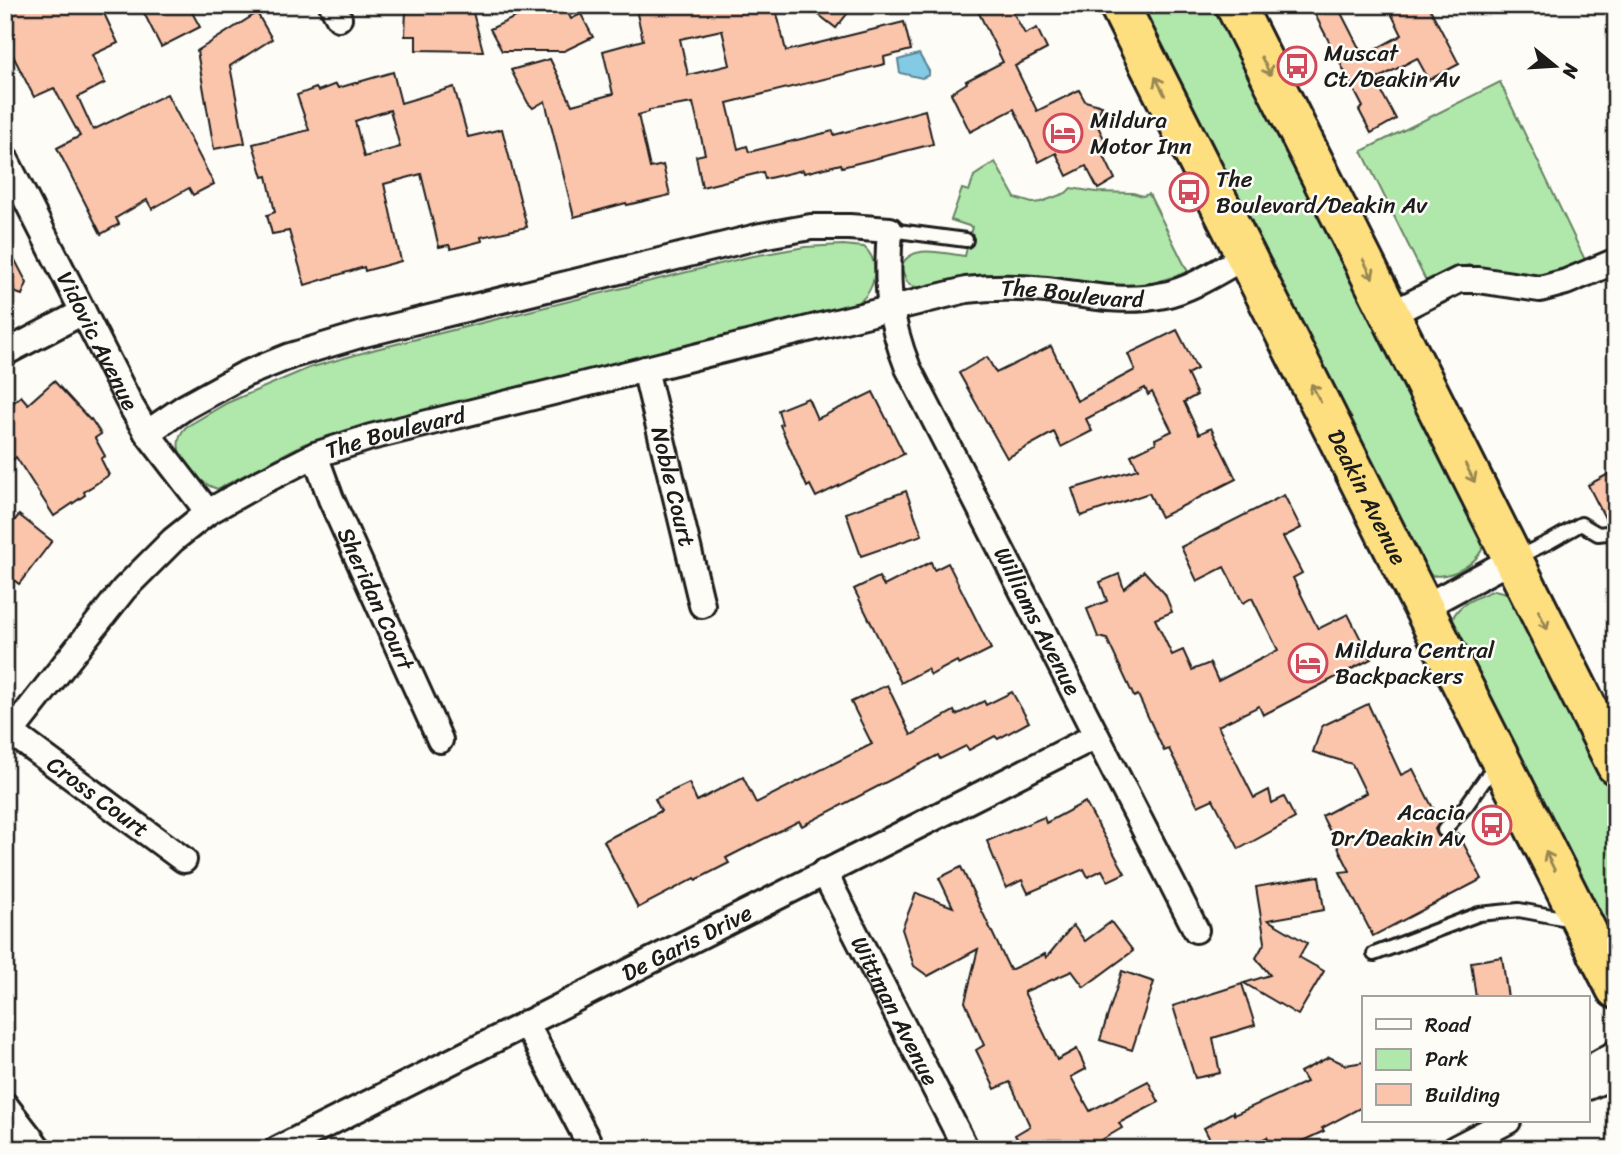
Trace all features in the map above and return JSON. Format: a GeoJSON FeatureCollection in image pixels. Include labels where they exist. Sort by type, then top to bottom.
{"type":"FeatureCollection","features":[{"type":"Feature","properties":{"kind":"highway","name":"Deakin Avenue"},"geometry":{"type":"LineString","coordinates":[[1119,5],[1616,989]]}},
{"type":"Feature","properties":{"kind":"highway"},"geometry":{"type":"LineString","coordinates":[[1235,5],[1616,765]]}},
{"type":"Feature","properties":{"kind":"street","name":"Vidovic Avenue"},"geometry":{"type":"LineString","coordinates":[[5,158],[131,406],[148,433],[208,512]]}},
{"type":"Feature","properties":{"kind":"street"},"geometry":{"type":"LineString","coordinates":[[148,433],[185,407],[245,374],[290,356],[360,334],[761,236],[811,227],[890,230],[887,281],[890,308]]}},
{"type":"Feature","properties":{"kind":"street","name":"The Boulevard"},"geometry":{"type":"LineString","coordinates":[[9,736],[124,589],[173,540],[208,512],[315,455],[371,437],[966,290],[999,286],[1112,299],[1164,295],[1182,290],[1246,256]]}},
{"type":"Feature","properties":{"kind":"street"},"geometry":{"type":"LineString","coordinates":[[1391,314],[1459,281],[1478,280],[1540,289],[1566,282],[1616,261]]}},
{"type":"Feature","properties":{"kind":"street","name":"Williams Avenue"},"geometry":{"type":"LineString","coordinates":[[890,308],[908,368],[1196,929]]}},
{"type":"Feature","properties":{"kind":"street"},"geometry":{"type":"LineString","coordinates":[[5,353],[83,312]]}},
{"type":"Feature","properties":{"kind":"street","name":"Noble Court"},"geometry":{"type":"LineString","coordinates":[[645,369],[702,605]]}},
{"type":"Feature","properties":{"kind":"street","name":"Sheridan Court"},"geometry":{"type":"LineString","coordinates":[[315,455],[336,510],[440,740]]}},
{"type":"Feature","properties":{"kind":"street"},"geometry":{"type":"LineString","coordinates":[[1424,607],[1513,559]]}},
{"type":"Feature","properties":{"kind":"street","name":"Cross Court"},"geometry":{"type":"LineString","coordinates":[[9,736],[184,860]]}},
{"type":"Feature","properties":{"kind":"street","name":"De Garis Drive"},"geometry":{"type":"LineString","coordinates":[[278,1149],[1096,736]]}},
{"type":"Feature","properties":{"kind":"street","name":"Wittman Avenue"},"geometry":{"type":"LineString","coordinates":[[824,872],[966,1149]]}},
{"type":"Feature","properties":{"kind":"street"},"geometry":{"type":"LineString","coordinates":[[526,1023],[592,1149]]}},
{"type":"Feature","properties":{"kind":"street"},"geometry":{"type":"LineString","coordinates":[[1590,1068],[1616,1053]]}},
{"type":"Feature","properties":{"kind":"street"},"geometry":{"type":"LineString","coordinates":[[1590,1086],[1616,1075]]}},
{"type":"Feature","properties":{"kind":"street"},"geometry":{"type":"LineString","coordinates":[[5,1105],[39,1149]]}},
{"type":"Feature","properties":{"kind":"street"},"geometry":{"type":"LineString","coordinates":[[1454,1149],[1506,1122]]}},
{"type":"Feature","properties":{"kind":"lane"},"geometry":{"type":"LineString","coordinates":[[890,230],[966,240]]}},
{"type":"Feature","properties":{"kind":"lane"},"geometry":{"type":"LineString","coordinates":[[1513,559],[1581,524],[1598,534],[1616,532]]}},
{"type":"Feature","properties":{"kind":"lane"},"geometry":{"type":"LineString","coordinates":[[1444,830],[1466,806],[1500,758]]}},
{"type":"Feature","properties":{"kind":"lane"},"geometry":{"type":"LineString","coordinates":[[1374,954],[1455,922],[1499,911],[1519,910],[1580,922]]}},
{"type":"Feature","properties":{"kind":"green space"},"geometry":{"type":"Polygon","coordinates":[[[1136,5],[1217,5],[1484,543],[1476,558],[1461,570],[1442,575],[1425,573],[1136,5]]]}},
{"type":"Feature","properties":{"kind":"green space"},"geometry":{"type":"Polygon","coordinates":[[[1500,82],[1585,260],[1551,276],[1524,275],[1469,265],[1451,269],[1426,281],[1362,151],[1500,82]]]}},
{"type":"Feature","properties":{"kind":"green space"},"geometry":{"type":"Polygon","coordinates":[[[995,162],[1015,198],[1032,203],[1066,193],[1071,188],[1143,196],[1149,194],[1188,272],[1147,285],[1129,286],[1013,274],[968,277],[922,288],[912,286],[907,282],[901,267],[912,254],[929,251],[965,256],[972,227],[951,220],[962,189],[969,191],[974,176],[995,162]]]}},
{"type":"Feature","properties":{"kind":"green space"},"geometry":{"type":"Polygon","coordinates":[[[805,247],[864,247],[873,261],[872,285],[863,299],[856,304],[465,400],[304,444],[218,489],[209,486],[192,473],[180,455],[178,445],[186,427],[227,403],[309,368],[748,257],[805,247]]]}},
{"type":"Feature","properties":{"kind":"green space"},"geometry":{"type":"Polygon","coordinates":[[[1494,590],[1507,593],[1516,601],[1616,802],[1616,954],[1451,626],[1461,607],[1494,590]]]}},
{"type":"Feature","properties":{"kind":"water"},"geometry":{"type":"Polygon","coordinates":[[[919,54],[929,75],[922,78],[900,73],[898,60],[919,54]]]}},
{"type":"Feature","properties":{"kind":"building"},"geometry":{"type":"Polygon","coordinates":[[[5,5],[100,5],[118,43],[92,55],[105,83],[78,97],[93,130],[167,94],[214,184],[193,195],[189,188],[152,209],[147,200],[116,218],[119,224],[101,234],[57,148],[80,136],[54,88],[34,97],[5,40],[5,5]]]}},
{"type":"Feature","properties":{"kind":"building"},"geometry":{"type":"Polygon","coordinates":[[[140,5],[188,5],[200,27],[161,47],[140,5]]]}},
{"type":"Feature","properties":{"kind":"building"},"geometry":{"type":"Polygon","coordinates":[[[409,5],[471,5],[483,51],[416,50],[416,36],[405,36],[406,9],[409,9],[409,5]]]}},
{"type":"Feature","properties":{"kind":"building"},"geometry":{"type":"Polygon","coordinates":[[[541,5],[564,5],[571,19],[581,14],[593,37],[564,51],[502,51],[490,29],[541,5]]]}},
{"type":"Feature","properties":{"kind":"building"},"geometry":{"type":"Polygon","coordinates":[[[635,5],[775,5],[786,51],[904,22],[911,50],[884,57],[885,64],[727,103],[738,149],[747,146],[749,152],[833,131],[834,135],[925,110],[933,144],[842,167],[841,164],[765,179],[763,172],[702,187],[696,156],[705,154],[693,103],[649,110],[638,115],[650,168],[663,165],[670,195],[574,217],[545,101],[533,108],[511,70],[550,59],[572,105],[613,94],[603,51],[643,40],[635,5]],[[722,30],[680,39],[688,75],[730,65],[722,30]]]}},
{"type":"Feature","properties":{"kind":"building"},"geometry":{"type":"Polygon","coordinates":[[[806,5],[854,5],[836,28],[806,5]]]}},
{"type":"Feature","properties":{"kind":"building"},"geometry":{"type":"Polygon","coordinates":[[[975,5],[1009,5],[1025,34],[1037,28],[1047,49],[1015,66],[1037,111],[1079,90],[1085,101],[1102,106],[1095,121],[1108,146],[1101,150],[1115,179],[1098,189],[1086,166],[1067,176],[1056,153],[1039,162],[1014,109],[970,132],[951,93],[967,83],[966,81],[1003,62],[975,5]]]}},
{"type":"Feature","properties":{"kind":"building"},"geometry":{"type":"Polygon","coordinates":[[[1310,5],[1337,5],[1363,56],[1402,35],[1387,5],[1428,5],[1459,64],[1429,80],[1417,58],[1375,80],[1396,119],[1371,133],[1359,110],[1363,107],[1310,5]]]}},
{"type":"Feature","properties":{"kind":"building"},"geometry":{"type":"Polygon","coordinates":[[[257,13],[272,39],[230,66],[245,143],[214,149],[197,51],[257,13]]]}},
{"type":"Feature","properties":{"kind":"building"},"geometry":{"type":"Polygon","coordinates":[[[393,72],[401,103],[454,87],[468,137],[502,129],[527,227],[481,237],[482,241],[451,249],[449,245],[439,247],[421,174],[384,184],[401,261],[365,271],[364,267],[305,285],[289,231],[272,234],[267,215],[275,212],[267,176],[263,177],[253,144],[309,130],[297,95],[336,84],[338,88],[393,72]],[[390,110],[355,121],[364,157],[400,147],[390,110]]]}},
{"type":"Feature","properties":{"kind":"building"},"geometry":{"type":"Polygon","coordinates":[[[5,241],[27,283],[22,295],[5,289],[5,241]]]}},
{"type":"Feature","properties":{"kind":"building"},"geometry":{"type":"Polygon","coordinates":[[[1177,330],[1197,369],[1187,374],[1197,395],[1184,402],[1199,434],[1211,428],[1236,479],[1161,517],[1149,493],[1081,516],[1072,489],[1138,469],[1131,455],[1156,443],[1155,439],[1172,431],[1152,392],[1148,395],[1145,388],[1086,419],[1092,431],[1061,447],[1054,432],[1007,458],[959,373],[987,357],[996,373],[1051,346],[1077,401],[1135,370],[1128,354],[1177,330]]]}},
{"type":"Feature","properties":{"kind":"building"},"geometry":{"type":"Polygon","coordinates":[[[54,381],[91,419],[101,434],[95,438],[105,456],[101,459],[109,475],[54,516],[16,457],[5,467],[5,410],[21,396],[28,404],[54,381]]]}},
{"type":"Feature","properties":{"kind":"building"},"geometry":{"type":"Polygon","coordinates":[[[873,392],[904,454],[816,497],[810,485],[807,487],[780,425],[782,424],[778,410],[808,398],[817,419],[873,392]]]}},
{"type":"Feature","properties":{"kind":"building"},"geometry":{"type":"Polygon","coordinates":[[[1616,470],[1616,523],[1608,524],[1588,485],[1616,470]]]}},
{"type":"Feature","properties":{"kind":"building"},"geometry":{"type":"Polygon","coordinates":[[[906,491],[922,535],[861,556],[846,513],[906,491]]]}},
{"type":"Feature","properties":{"kind":"building"},"geometry":{"type":"Polygon","coordinates":[[[1284,495],[1301,528],[1283,537],[1302,573],[1293,578],[1318,629],[1348,614],[1371,659],[1263,715],[1259,706],[1218,726],[1254,798],[1269,790],[1272,803],[1284,797],[1295,818],[1239,849],[1213,799],[1198,806],[1169,749],[1164,751],[1138,695],[1134,697],[1107,639],[1098,637],[1087,609],[1107,601],[1100,582],[1119,574],[1124,589],[1144,571],[1165,594],[1172,612],[1155,619],[1172,655],[1183,650],[1192,670],[1210,663],[1218,681],[1278,650],[1252,598],[1243,603],[1224,567],[1197,581],[1181,547],[1284,495]]]}},
{"type":"Feature","properties":{"kind":"building"},"geometry":{"type":"Polygon","coordinates":[[[19,515],[52,541],[19,584],[5,573],[5,532],[19,515]]]}},
{"type":"Feature","properties":{"kind":"building"},"geometry":{"type":"Polygon","coordinates":[[[931,562],[934,570],[948,563],[991,649],[959,665],[957,661],[931,675],[927,669],[901,683],[854,589],[879,577],[884,586],[931,562]]]}},
{"type":"Feature","properties":{"kind":"building"},"geometry":{"type":"Polygon","coordinates":[[[887,685],[911,735],[954,711],[956,715],[984,701],[986,705],[1012,692],[1029,722],[998,739],[995,736],[969,750],[966,746],[940,759],[938,755],[802,826],[799,821],[726,858],[729,863],[638,908],[604,841],[661,811],[655,799],[689,783],[697,801],[743,777],[756,803],[872,744],[851,702],[887,685]]]}},
{"type":"Feature","properties":{"kind":"building"},"geometry":{"type":"Polygon","coordinates":[[[1368,704],[1401,775],[1413,769],[1440,822],[1435,829],[1438,836],[1446,838],[1458,833],[1482,879],[1373,936],[1340,872],[1350,871],[1322,816],[1366,793],[1352,764],[1313,752],[1322,726],[1368,704]]]}},
{"type":"Feature","properties":{"kind":"building"},"geometry":{"type":"Polygon","coordinates":[[[1085,802],[1125,873],[1108,881],[1102,870],[1088,877],[1084,869],[1028,893],[1022,880],[1006,888],[987,841],[1044,817],[1046,823],[1085,802]]]}},
{"type":"Feature","properties":{"kind":"building"},"geometry":{"type":"Polygon","coordinates":[[[961,867],[1010,970],[1045,954],[1046,958],[1073,925],[1085,941],[1111,922],[1133,951],[1084,987],[1072,971],[1024,992],[1057,1060],[1077,1049],[1086,1069],[1071,1077],[1090,1111],[1148,1081],[1159,1102],[1119,1123],[1122,1128],[1086,1149],[1023,1149],[1015,1135],[1030,1126],[1010,1082],[995,1089],[976,1050],[984,1045],[965,1002],[978,949],[928,976],[914,966],[902,929],[916,893],[953,907],[939,878],[961,867]]]}},
{"type":"Feature","properties":{"kind":"building"},"geometry":{"type":"Polygon","coordinates":[[[1319,876],[1324,910],[1268,920],[1307,943],[1299,957],[1324,971],[1298,1015],[1244,983],[1270,975],[1256,958],[1265,942],[1256,887],[1319,876]]]}},
{"type":"Feature","properties":{"kind":"building"},"geometry":{"type":"Polygon","coordinates":[[[1502,957],[1508,996],[1476,996],[1471,962],[1502,957]]]}},
{"type":"Feature","properties":{"kind":"building"},"geometry":{"type":"Polygon","coordinates":[[[1122,971],[1154,982],[1132,1050],[1100,1040],[1122,971]]]}},
{"type":"Feature","properties":{"kind":"building"},"geometry":{"type":"Polygon","coordinates":[[[1242,984],[1255,1025],[1213,1038],[1220,1073],[1195,1078],[1173,1006],[1242,984]]]}},
{"type":"Feature","properties":{"kind":"building"},"geometry":{"type":"Polygon","coordinates":[[[1329,1057],[1346,1065],[1362,1062],[1362,1107],[1322,1128],[1324,1131],[1285,1149],[1273,1149],[1267,1137],[1245,1149],[1215,1149],[1204,1128],[1233,1112],[1234,1115],[1306,1082],[1300,1072],[1329,1057]]]}},
{"type":"Feature","properties":{"kind":"place","name":"Muscat Ct/Deakin Av"},"geometry":{"type":"Point","coordinates":[1297,66]}},
{"type":"Feature","properties":{"kind":"place","name":"Mildura Motor Inn"},"geometry":{"type":"Point","coordinates":[1063,133]}},
{"type":"Feature","properties":{"kind":"place","name":"The Boulevard/Deakin Av"},"geometry":{"type":"Point","coordinates":[1189,192]}},
{"type":"Feature","properties":{"kind":"place","name":"Mildura Central Backpackers"},"geometry":{"type":"Point","coordinates":[1308,663]}},
{"type":"Feature","properties":{"kind":"place","name":"Acacia Dr/Deakin Av"},"geometry":{"type":"Point","coordinates":[1492,825]}}]}
